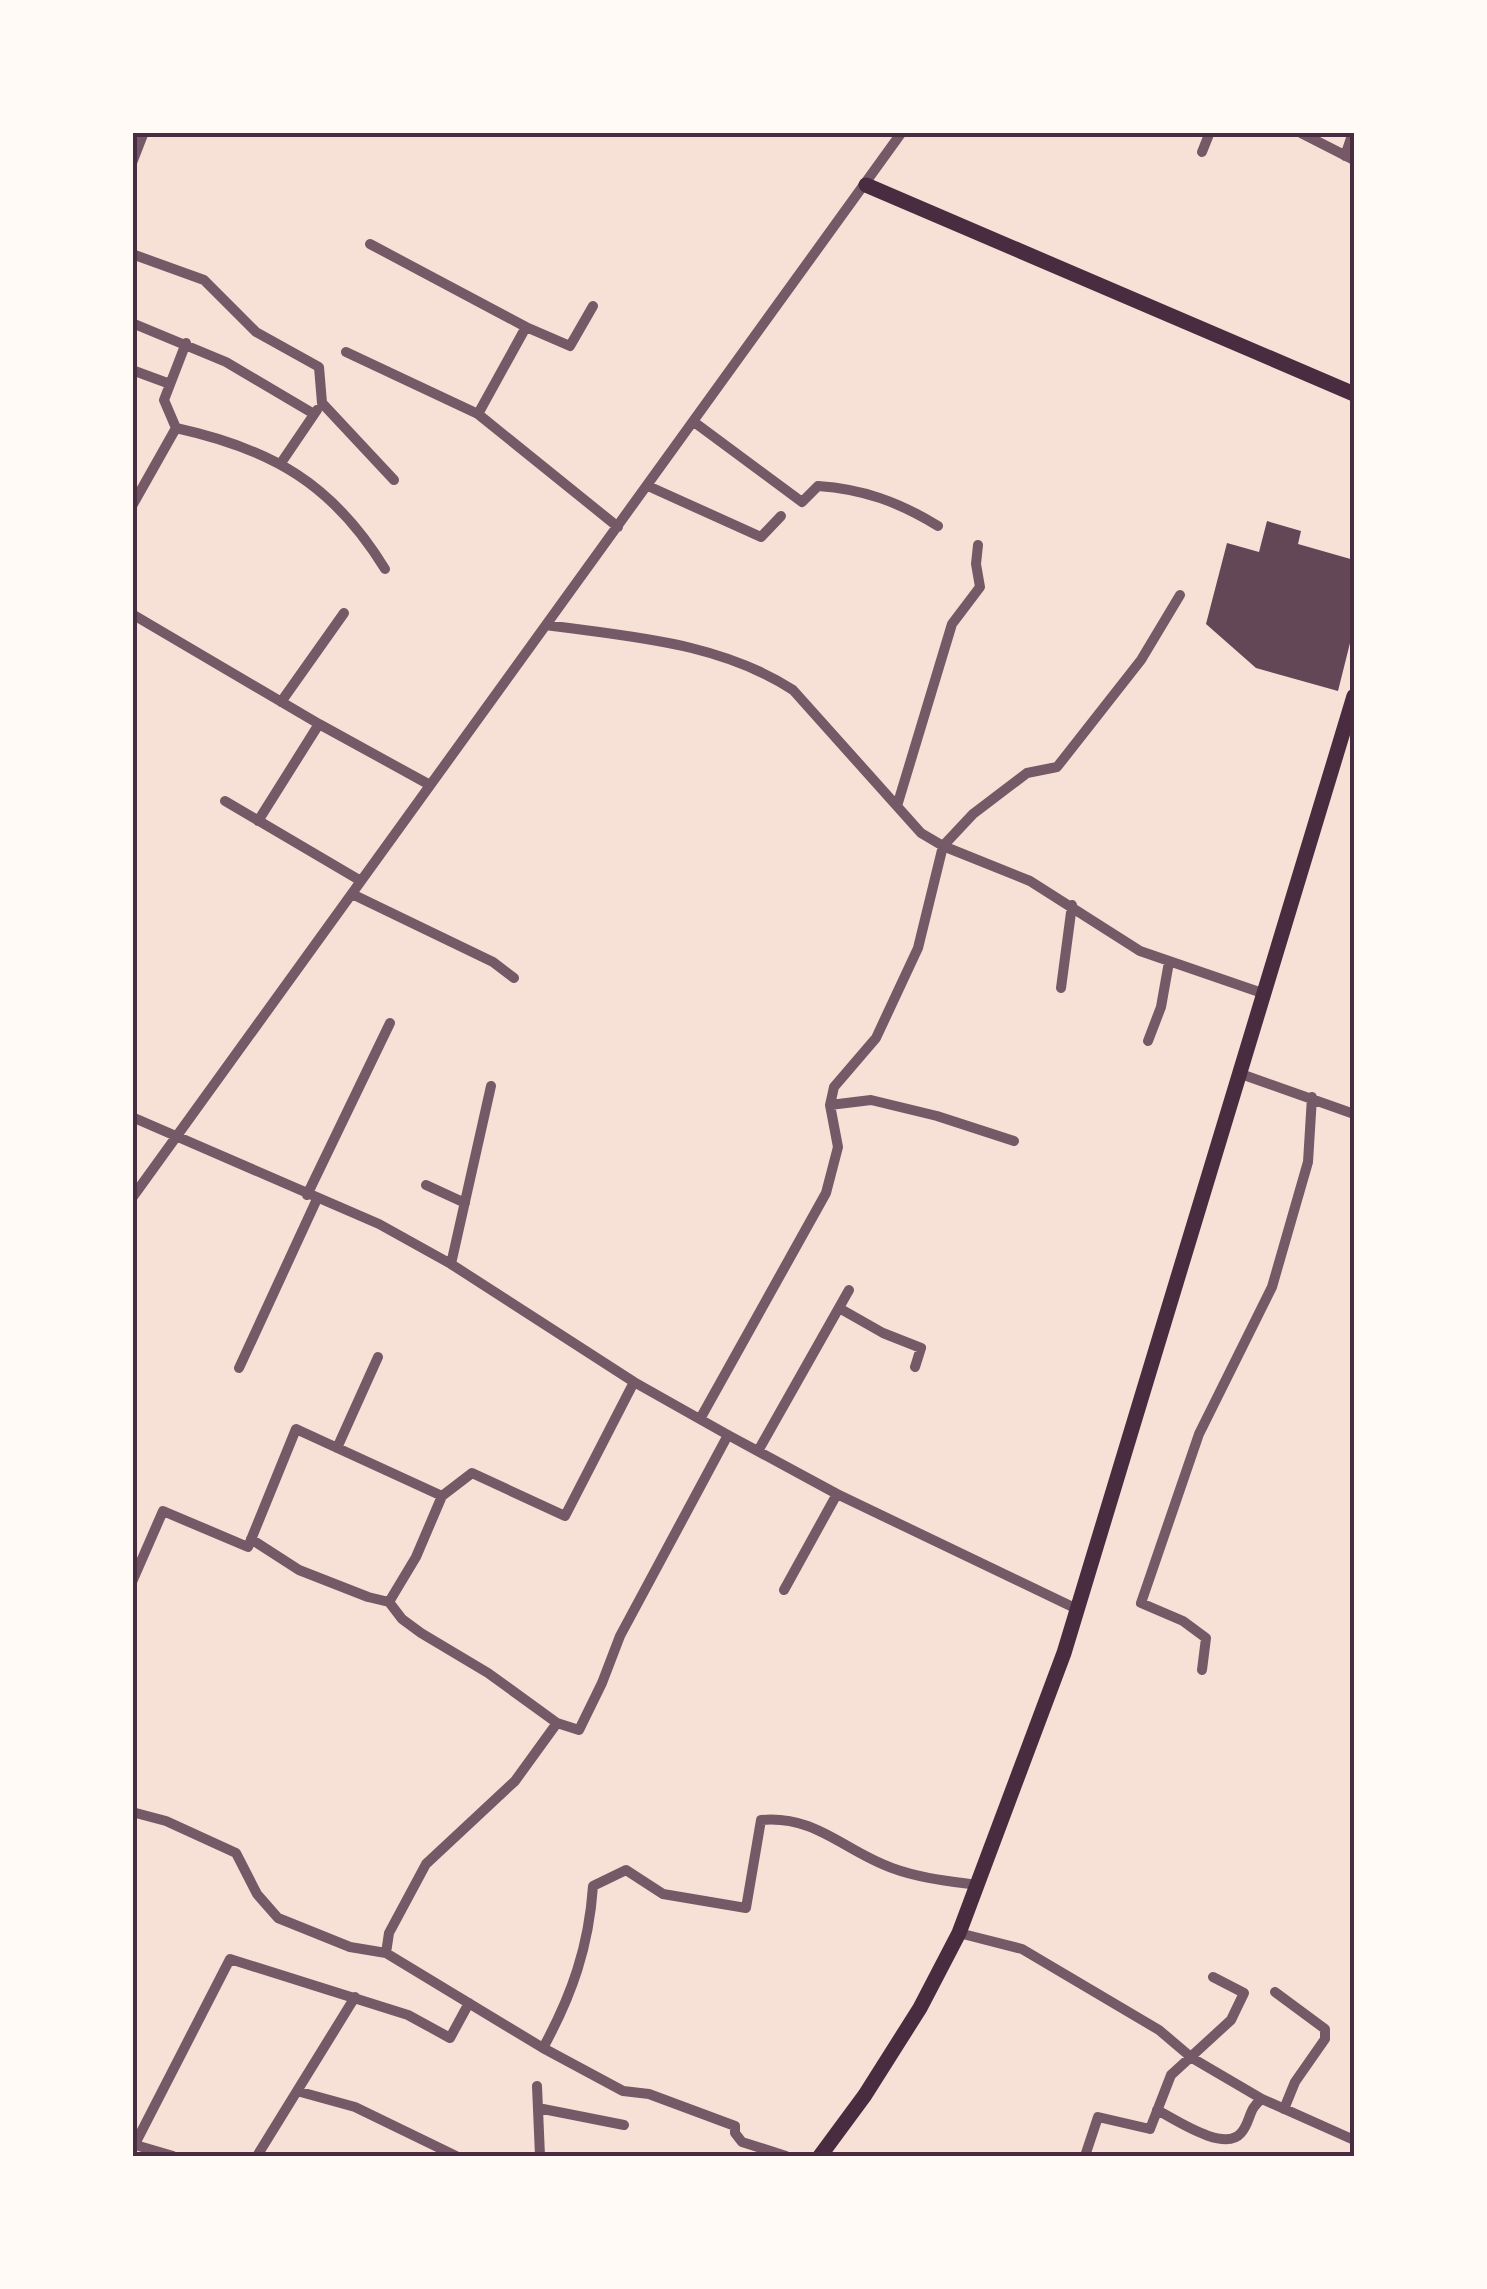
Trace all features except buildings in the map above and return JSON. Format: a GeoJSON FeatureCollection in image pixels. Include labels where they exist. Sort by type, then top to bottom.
{"type":"FeatureCollection","features":[{"type":"Feature","properties":{"kind":"main road"},"geometry":{"type":"LineString","coordinates":[[866,185],[1354,394]]}},
{"type":"Feature","properties":{"kind":"main road"},"geometry":{"type":"LineString","coordinates":[[820,2156],[865,2096],[959,1933],[1079,1610],[1354,696]]}},
{"type":"Feature","properties":{"kind":"street"},"geometry":{"type":"LineString","coordinates":[[132,162],[144,132]]}},
{"type":"Feature","properties":{"kind":"street"},"geometry":{"type":"LineString","coordinates":[[132,1198],[902,132]]}},
{"type":"Feature","properties":{"kind":"street"},"geometry":{"type":"LineString","coordinates":[[1202,152],[1210,132]]}},
{"type":"Feature","properties":{"kind":"street"},"geometry":{"type":"LineString","coordinates":[[1301,133],[1350,158],[1354,132]]}},
{"type":"Feature","properties":{"kind":"street"},"geometry":{"type":"LineString","coordinates":[[370,244],[526,327],[570,346],[594,306]]}},
{"type":"Feature","properties":{"kind":"street"},"geometry":{"type":"LineString","coordinates":[[132,254],[204,280],[256,332],[319,367],[322,403],[394,480]]}},
{"type":"Feature","properties":{"kind":"street"},"geometry":{"type":"LineString","coordinates":[[132,324],[226,362],[314,414]]}},
{"type":"Feature","properties":{"kind":"street"},"geometry":{"type":"LineString","coordinates":[[478,414],[526,327]]}},
{"type":"Feature","properties":{"kind":"street"},"geometry":{"type":"LineString","coordinates":[[176,428],[164,400],[186,343]]}},
{"type":"Feature","properties":{"kind":"street"},"geometry":{"type":"LineString","coordinates":[[346,352],[478,414],[618,527]]}},
{"type":"Feature","properties":{"kind":"street"},"geometry":{"type":"LineString","coordinates":[[132,370],[170,384]]}},
{"type":"Feature","properties":{"kind":"street"},"geometry":{"type":"LineString","coordinates":[[281,463],[322,403]]}},
{"type":"Feature","properties":{"kind":"street"},"geometry":{"type":"LineString","coordinates":[[694,422],[802,502],[818,486],[856,488],[913,511],[938,526]]}},
{"type":"Feature","properties":{"kind":"street"},"geometry":{"type":"LineString","coordinates":[[176,428],[228,440],[281,463],[314,484],[373,549],[385,569]]}},
{"type":"Feature","properties":{"kind":"street"},"geometry":{"type":"LineString","coordinates":[[132,506],[176,428]]}},
{"type":"Feature","properties":{"kind":"street"},"geometry":{"type":"LineString","coordinates":[[648,486],[760,537],[782,516]]}},
{"type":"Feature","properties":{"kind":"street"},"geometry":{"type":"LineString","coordinates":[[897,806],[952,624],[980,587],[978,545]]}},
{"type":"Feature","properties":{"kind":"street"},"geometry":{"type":"LineString","coordinates":[[700,1419],[826,1193],[838,1147],[830,1106],[834,1087],[876,1038],[918,948],[944,846],[973,814],[1027,774],[1057,767],[1141,660],[1180,596]]}},
{"type":"Feature","properties":{"kind":"street"},"geometry":{"type":"LineString","coordinates":[[281,702],[344,613]]}},
{"type":"Feature","properties":{"kind":"street"},"geometry":{"type":"LineString","coordinates":[[132,614],[430,785]]}},
{"type":"Feature","properties":{"kind":"street"},"geometry":{"type":"LineString","coordinates":[[546,625],[682,644],[740,662],[777,680],[793,690],[921,833],[1030,881],[1140,950],[1265,994]]}},
{"type":"Feature","properties":{"kind":"street"},"geometry":{"type":"LineString","coordinates":[[258,821],[319,724]]}},
{"type":"Feature","properties":{"kind":"street"},"geometry":{"type":"LineString","coordinates":[[225,801],[361,881]]}},
{"type":"Feature","properties":{"kind":"street"},"geometry":{"type":"LineString","coordinates":[[352,894],[493,962],[514,978]]}},
{"type":"Feature","properties":{"kind":"street"},"geometry":{"type":"LineString","coordinates":[[1061,988],[1072,904]]}},
{"type":"Feature","properties":{"kind":"street"},"geometry":{"type":"LineString","coordinates":[[1148,1041],[1161,1007],[1169,962]]}},
{"type":"Feature","properties":{"kind":"street"},"geometry":{"type":"LineString","coordinates":[[239,1368],[390,1023]]}},
{"type":"Feature","properties":{"kind":"street"},"geometry":{"type":"LineString","coordinates":[[1241,1074],[1354,1114]]}},
{"type":"Feature","properties":{"kind":"street"},"geometry":{"type":"LineString","coordinates":[[451,1264],[491,1086]]}},
{"type":"Feature","properties":{"kind":"street"},"geometry":{"type":"LineString","coordinates":[[1202,1670],[1206,1638],[1184,1621],[1141,1603],[1198,1434],[1272,1288],[1308,1162],[1312,1097]]}},
{"type":"Feature","properties":{"kind":"street"},"geometry":{"type":"LineString","coordinates":[[830,1106],[871,1100],[1014,1141]]}},
{"type":"Feature","properties":{"kind":"street"},"geometry":{"type":"LineString","coordinates":[[132,1117],[379,1224],[451,1264],[634,1382],[728,1435],[838,1494],[1079,1610]]}},
{"type":"Feature","properties":{"kind":"street"},"geometry":{"type":"LineString","coordinates":[[426,1185],[465,1203]]}},
{"type":"Feature","properties":{"kind":"street"},"geometry":{"type":"LineString","coordinates":[[758,1451],[849,1290]]}},
{"type":"Feature","properties":{"kind":"street"},"geometry":{"type":"LineString","coordinates":[[839,1308],[883,1333],[921,1348],[915,1367]]}},
{"type":"Feature","properties":{"kind":"street"},"geometry":{"type":"LineString","coordinates":[[336,1448],[378,1357]]}},
{"type":"Feature","properties":{"kind":"street"},"geometry":{"type":"LineString","coordinates":[[389,1602],[416,1557],[442,1496],[472,1474],[565,1516],[634,1382]]}},
{"type":"Feature","properties":{"kind":"street"},"geometry":{"type":"LineString","coordinates":[[132,1582],[163,1511],[248,1547],[296,1429],[442,1496]]}},
{"type":"Feature","properties":{"kind":"street"},"geometry":{"type":"LineString","coordinates":[[251,1539],[299,1570],[389,1602],[421,1634],[488,1673],[556,1723],[579,1730],[620,1636],[728,1435]]}},
{"type":"Feature","properties":{"kind":"street"},"geometry":{"type":"LineString","coordinates":[[784,1590],[838,1494]]}},
{"type":"Feature","properties":{"kind":"street"},"geometry":{"type":"LineString","coordinates":[[386,1953],[389,1933],[426,1864],[515,1781],[556,1723]]}},
{"type":"Feature","properties":{"kind":"street"},"geometry":{"type":"LineString","coordinates":[[132,1812],[166,1821],[236,1853],[257,1894],[278,1918],[350,1947],[386,1953],[543,2048],[623,2091],[649,2094],[735,2126],[734,2133],[742,2142],[786,2156]]}},
{"type":"Feature","properties":{"kind":"street"},"geometry":{"type":"LineString","coordinates":[[543,2048],[569,2000],[584,1955],[593,1886],[626,1870],[663,1894],[746,1908],[761,1820],[782,1818],[807,1824],[888,1866],[918,1876],[977,1885]]}},
{"type":"Feature","properties":{"kind":"street"},"geometry":{"type":"LineString","coordinates":[[959,1933],[1022,1948],[1159,2030],[1192,2058],[1262,2099],[1354,2140]]}},
{"type":"Feature","properties":{"kind":"street"},"geometry":{"type":"LineString","coordinates":[[173,2156],[134,2144],[230,1959],[408,2015],[450,2038],[469,2003]]}},
{"type":"Feature","properties":{"kind":"street"},"geometry":{"type":"LineString","coordinates":[[1085,2156],[1098,2117],[1150,2129],[1171,2076],[1231,2020],[1244,1993],[1213,1978]]}},
{"type":"Feature","properties":{"kind":"street"},"geometry":{"type":"LineString","coordinates":[[1275,1992],[1325,2029],[1325,2039],[1295,2082],[1284,2109]]}},
{"type":"Feature","properties":{"kind":"street"},"geometry":{"type":"LineString","coordinates":[[256,2156],[355,1997]]}},
{"type":"Feature","properties":{"kind":"street"},"geometry":{"type":"LineString","coordinates":[[537,2086],[540,2156]]}},
{"type":"Feature","properties":{"kind":"street"},"geometry":{"type":"LineString","coordinates":[[297,2091],[354,2107],[456,2156]]}},
{"type":"Feature","properties":{"kind":"street"},"geometry":{"type":"LineString","coordinates":[[1157,2110],[1215,2140],[1241,2133],[1252,2106],[1262,2099]]}},
{"type":"Feature","properties":{"kind":"street"},"geometry":{"type":"LineString","coordinates":[[538,2108],[624,2125]]}}]}
